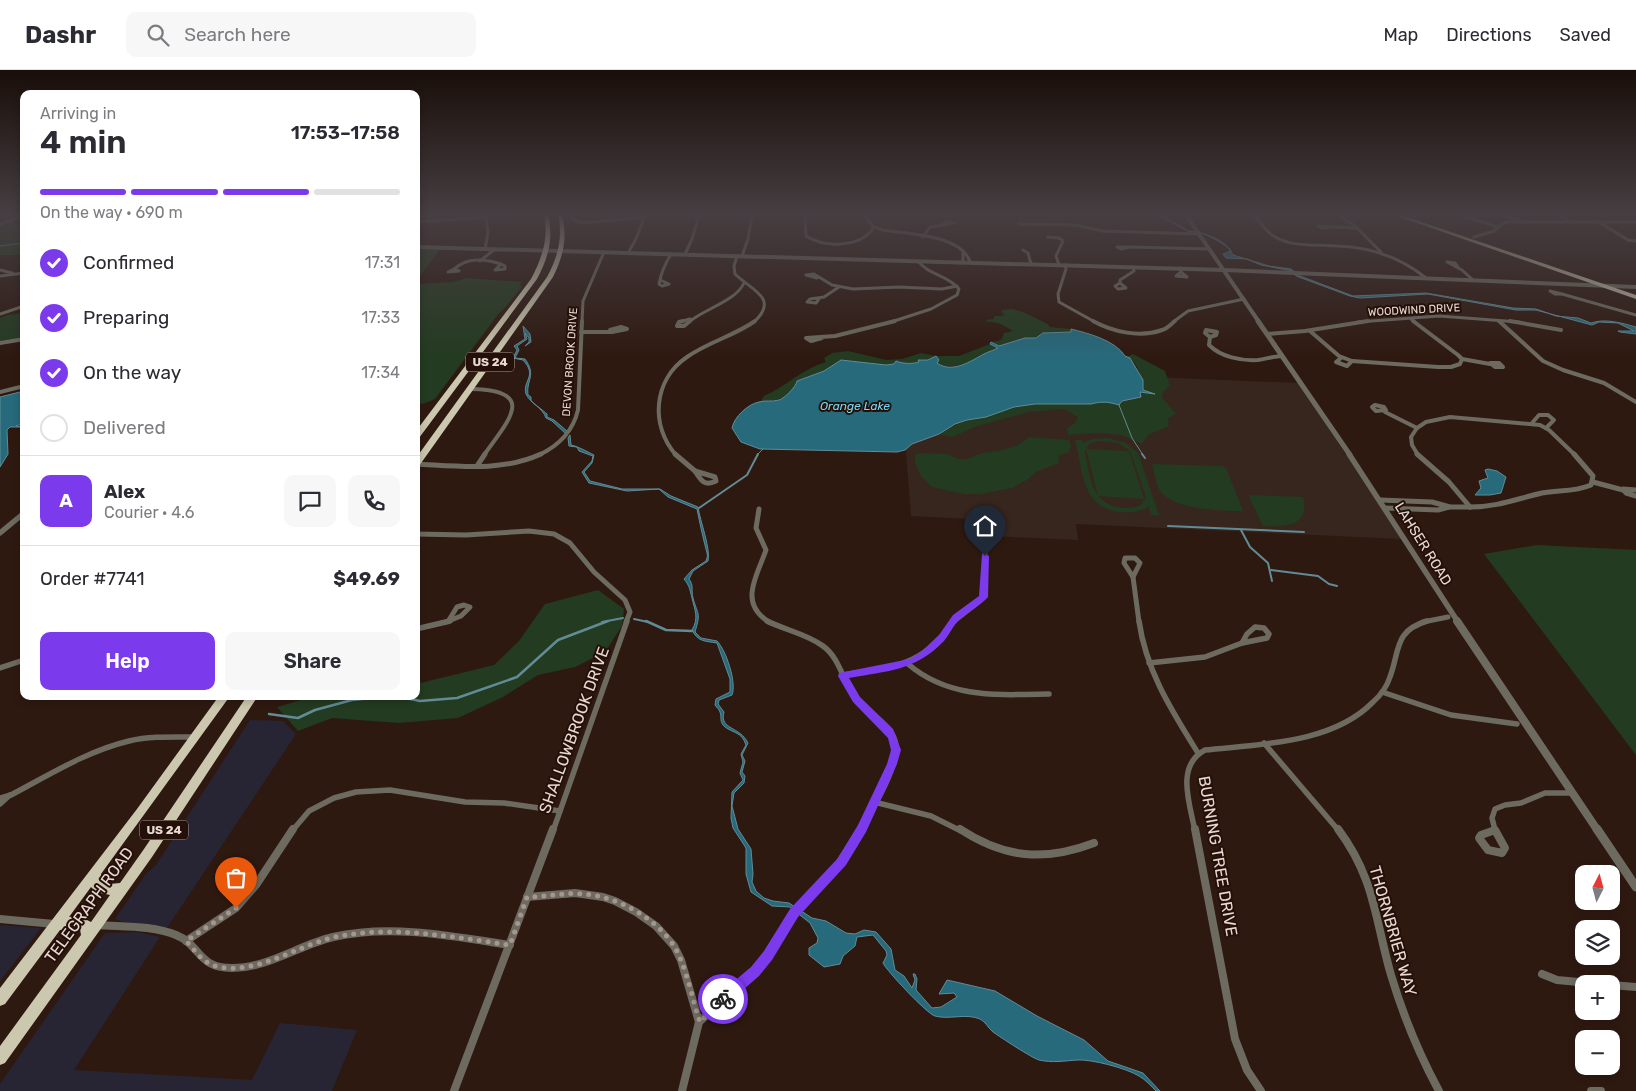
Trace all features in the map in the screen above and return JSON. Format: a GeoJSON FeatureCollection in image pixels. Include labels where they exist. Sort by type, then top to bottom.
{"type":"FeatureCollection","features":[{"type":"Feature","properties":{"kind":"highway","name":"US 24"},"geometry":{"type":"LineString","coordinates":[[420,431],[454,388],[515,304],[538,271],[541,263]]}},
{"type":"Feature","properties":{"kind":"highway","name":"US 24"},"geometry":{"type":"LineString","coordinates":[[420,459],[537,296],[556,263]]}},
{"type":"Feature","properties":{"kind":"highway"},"geometry":{"type":"LineString","coordinates":[[522,294],[537,296]]}},
{"type":"Feature","properties":{"kind":"highway"},"geometry":{"type":"LineString","coordinates":[[515,304],[525,302],[531,304]]}},
{"type":"Feature","properties":{"kind":"highway"},"geometry":{"type":"LineString","coordinates":[[454,388],[460,390],[471,389]]}},
{"type":"Feature","properties":{"kind":"highway"},"geometry":{"type":"LineString","coordinates":[[445,399],[456,397],[463,400]]}},
{"type":"Feature","properties":{"kind":"highway","name":"TELEGRAPH ROAD"},"geometry":{"type":"LineString","coordinates":[[0,999],[95,874],[222,700]]}},
{"type":"Feature","properties":{"kind":"highway","name":"TELEGRAPH ROAD"},"geometry":{"type":"LineString","coordinates":[[0,1058],[148,853],[250,700]]}},
{"type":"Feature","properties":{"kind":"highway"},"geometry":{"type":"LineString","coordinates":[[95,874],[97,886],[102,890],[123,886]]}},
{"type":"Feature","properties":{"kind":"highway"},"geometry":{"type":"LineString","coordinates":[[56,924],[82,922],[86,925],[88,936]]}},
{"type":"Feature","properties":{"kind":"main road"},"geometry":{"type":"LineString","coordinates":[[1535,263],[1636,297]]}},
{"type":"Feature","properties":{"kind":"main road"},"geometry":{"type":"LineString","coordinates":[[1551,263],[1636,292]]}},
{"type":"Feature","properties":{"kind":"street"},"geometry":{"type":"LineString","coordinates":[[454,268],[464,263]]}},
{"type":"Feature","properties":{"kind":"street"},"geometry":{"type":"LineString","coordinates":[[492,263],[501,264]]}},
{"type":"Feature","properties":{"kind":"street","name":"DEVON BROOK DRIVE"},"geometry":{"type":"LineString","coordinates":[[420,464],[509,465],[535,458],[553,447],[572,429],[578,410],[584,298],[599,263]]}},
{"type":"Feature","properties":{"kind":"street"},"geometry":{"type":"LineString","coordinates":[[660,280],[666,263]]}},
{"type":"Feature","properties":{"kind":"street"},"geometry":{"type":"LineString","coordinates":[[695,471],[712,475],[716,481],[709,484],[704,483],[695,471],[674,454],[662,434],[657,412],[661,393],[672,371],[684,358],[739,331],[761,316],[766,305],[762,296],[744,283],[735,272],[736,263]]}},
{"type":"Feature","properties":{"kind":"street"},"geometry":{"type":"LineString","coordinates":[[822,338],[896,319],[958,294],[958,286],[940,270],[922,267],[919,263]]}},
{"type":"Feature","properties":{"kind":"street"},"geometry":{"type":"LineString","coordinates":[[939,263],[940,270]]}},
{"type":"Feature","properties":{"kind":"street"},"geometry":{"type":"LineString","coordinates":[[990,263],[1636,287]]}},
{"type":"Feature","properties":{"kind":"street","name":"LAHSER ROAD"},"geometry":{"type":"LineString","coordinates":[[1219,263],[1380,500],[1455,617],[1636,888]]}},
{"type":"Feature","properties":{"kind":"street"},"geometry":{"type":"LineString","coordinates":[[1405,263],[1426,278]]}},
{"type":"Feature","properties":{"kind":"street"},"geometry":{"type":"LineString","coordinates":[[1066,265],[1058,297],[1059,302],[1100,325],[1122,332],[1159,331],[1188,311],[1244,299]]}},
{"type":"Feature","properties":{"kind":"street"},"geometry":{"type":"LineString","coordinates":[[1120,284],[1120,280],[1134,271],[1133,267]]}},
{"type":"Feature","properties":{"kind":"street"},"geometry":{"type":"LineString","coordinates":[[1458,267],[1473,280]]}},
{"type":"Feature","properties":{"kind":"street"},"geometry":{"type":"LineString","coordinates":[[0,270],[20,273]]}},
{"type":"Feature","properties":{"kind":"street"},"geometry":{"type":"LineString","coordinates":[[0,276],[12,273]]}},
{"type":"Feature","properties":{"kind":"street"},"geometry":{"type":"LineString","coordinates":[[816,278],[840,287],[864,289],[892,286],[940,290],[958,286]]}},
{"type":"Feature","properties":{"kind":"street"},"geometry":{"type":"LineString","coordinates":[[740,292],[744,283]]}},
{"type":"Feature","properties":{"kind":"street"},"geometry":{"type":"LineString","coordinates":[[818,299],[840,287]]}},
{"type":"Feature","properties":{"kind":"street"},"geometry":{"type":"LineString","coordinates":[[690,319],[740,292],[754,290]]}},
{"type":"Feature","properties":{"kind":"street"},"geometry":{"type":"LineString","coordinates":[[940,290],[952,298]]}},
{"type":"Feature","properties":{"kind":"street"},"geometry":{"type":"LineString","coordinates":[[1562,294],[1636,315]]}},
{"type":"Feature","properties":{"kind":"street"},"geometry":{"type":"LineString","coordinates":[[0,312],[20,307]]}},
{"type":"Feature","properties":{"kind":"street","name":"WOODWIND DRIVE"},"geometry":{"type":"LineString","coordinates":[[1267,334],[1291,334],[1367,321],[1460,316],[1529,323],[1561,330]]}},
{"type":"Feature","properties":{"kind":"street"},"geometry":{"type":"LineString","coordinates":[[1411,319],[1429,330],[1462,359],[1490,364]]}},
{"type":"Feature","properties":{"kind":"street"},"geometry":{"type":"LineString","coordinates":[[1499,321],[1543,361],[1563,370],[1606,384],[1636,402]]}},
{"type":"Feature","properties":{"kind":"street"},"geometry":{"type":"LineString","coordinates":[[581,332],[610,330]]}},
{"type":"Feature","properties":{"kind":"street"},"geometry":{"type":"LineString","coordinates":[[1310,331],[1342,358],[1352,361],[1448,367],[1458,365],[1462,359]]}},
{"type":"Feature","properties":{"kind":"street"},"geometry":{"type":"LineString","coordinates":[[1210,337],[1210,346],[1225,354],[1255,360],[1282,356]]}},
{"type":"Feature","properties":{"kind":"street"},"geometry":{"type":"LineString","coordinates":[[0,343],[20,340]]}},
{"type":"Feature","properties":{"kind":"street"},"geometry":{"type":"LineString","coordinates":[[1342,358],[1336,362],[1339,365],[1347,366],[1352,361]]}},
{"type":"Feature","properties":{"kind":"street"},"geometry":{"type":"LineString","coordinates":[[0,392],[20,387]]}},
{"type":"Feature","properties":{"kind":"street"},"geometry":{"type":"LineString","coordinates":[[471,389],[502,394],[511,400],[513,407],[510,418],[477,466]]}},
{"type":"Feature","properties":{"kind":"street"},"geometry":{"type":"LineString","coordinates":[[1384,412],[1417,428]]}},
{"type":"Feature","properties":{"kind":"street"},"geometry":{"type":"LineString","coordinates":[[1532,423],[1539,415],[1548,415],[1554,420],[1546,428]]}},
{"type":"Feature","properties":{"kind":"street"},"geometry":{"type":"LineString","coordinates":[[1385,508],[1438,510],[1450,507],[1470,507],[1501,504],[1535,495],[1580,490],[1588,487],[1593,482],[1593,476],[1546,428],[1532,423],[1451,418],[1431,420],[1417,428],[1411,437],[1415,451],[1422,460],[1450,483],[1470,507]]}},
{"type":"Feature","properties":{"kind":"street"},"geometry":{"type":"LineString","coordinates":[[1593,482],[1623,490],[1636,496]]}},
{"type":"Feature","properties":{"kind":"street"},"geometry":{"type":"LineString","coordinates":[[1623,490],[1626,488],[1636,490]]}},
{"type":"Feature","properties":{"kind":"street"},"geometry":{"type":"LineString","coordinates":[[1380,500],[1432,502],[1450,507]]}},
{"type":"Feature","properties":{"kind":"street"},"geometry":{"type":"LineString","coordinates":[[682,1091],[700,1022],[720,1001],[755,972],[768,956],[794,913],[842,862],[862,828],[892,764],[896,750],[896,744],[890,732],[852,694],[834,657],[822,645],[764,619],[754,608],[753,587],[766,550],[757,532],[756,522],[759,509]]}},
{"type":"Feature","properties":{"kind":"street"},"geometry":{"type":"LineString","coordinates":[[0,533],[20,516]]}},
{"type":"Feature","properties":{"kind":"street","name":"SHALLOWBROOK DRIVE"},"geometry":{"type":"LineString","coordinates":[[420,534],[466,535],[528,531],[554,534],[570,543],[594,572],[628,604],[629,617],[560,811],[454,1091]]}},
{"type":"Feature","properties":{"kind":"street"},"geometry":{"type":"LineString","coordinates":[[842,676],[908,664],[932,648],[956,618],[984,597],[985,550]]}},
{"type":"Feature","properties":{"kind":"street"},"geometry":{"type":"LineString","coordinates":[[1133,577],[1139,624],[1149,663],[1166,702],[1184,734],[1198,753],[1205,750],[1264,743],[1310,734],[1344,722],[1365,709],[1382,692],[1390,676],[1397,646],[1404,633],[1418,624],[1448,617]]}},
{"type":"Feature","properties":{"kind":"street"},"geometry":{"type":"LineString","coordinates":[[420,628],[449,620]]}},
{"type":"Feature","properties":{"kind":"street"},"geometry":{"type":"LineString","coordinates":[[1149,663],[1176,661],[1216,654],[1242,643]]}},
{"type":"Feature","properties":{"kind":"street"},"geometry":{"type":"LineString","coordinates":[[0,668],[20,661]]}},
{"type":"Feature","properties":{"kind":"street"},"geometry":{"type":"LineString","coordinates":[[908,664],[929,678],[960,691],[995,694],[1049,694]]}},
{"type":"Feature","properties":{"kind":"street"},"geometry":{"type":"LineString","coordinates":[[1382,692],[1451,714],[1517,724]]}},
{"type":"Feature","properties":{"kind":"street"},"geometry":{"type":"LineString","coordinates":[[0,804],[11,795],[72,762],[108,747],[149,738],[195,737]]}},
{"type":"Feature","properties":{"kind":"street","name":"THORNBRIER WAY"},"geometry":{"type":"LineString","coordinates":[[1264,743],[1335,826],[1359,862],[1371,893],[1398,998],[1421,1055],[1439,1091]]}},
{"type":"Feature","properties":{"kind":"street","name":"BURNING TREE DRIVE"},"geometry":{"type":"LineString","coordinates":[[1198,753],[1192,758],[1187,773],[1190,804],[1235,1039],[1247,1070],[1261,1091]]}},
{"type":"Feature","properties":{"kind":"street"},"geometry":{"type":"LineString","coordinates":[[186,941],[236,908],[256,886],[298,822],[309,811],[334,798],[356,792],[390,790],[465,802],[504,803],[560,811]]}},
{"type":"Feature","properties":{"kind":"street"},"geometry":{"type":"LineString","coordinates":[[1495,830],[1493,813],[1499,806],[1521,803],[1545,793],[1573,793]]}},
{"type":"Feature","properties":{"kind":"street"},"geometry":{"type":"LineString","coordinates":[[0,798],[11,795]]}},
{"type":"Feature","properties":{"kind":"street"},"geometry":{"type":"LineString","coordinates":[[874,802],[928,815],[950,824],[982,843],[1014,854],[1032,856],[1058,855],[1094,843]]}},
{"type":"Feature","properties":{"kind":"street"},"geometry":{"type":"LineString","coordinates":[[527,897],[575,893],[597,896],[615,901],[646,918],[674,946],[681,960],[700,1022]]}},
{"type":"Feature","properties":{"kind":"street"},"geometry":{"type":"LineString","coordinates":[[0,919],[56,924]]}},
{"type":"Feature","properties":{"kind":"street"},"geometry":{"type":"LineString","coordinates":[[96,924],[174,935],[186,941],[205,962],[218,967],[234,968],[267,961],[328,939],[373,932],[416,933],[510,945]]}},
{"type":"Feature","properties":{"kind":"street"},"geometry":{"type":"LineString","coordinates":[[1542,974],[1557,980],[1575,982]]}},
{"type":"Feature","properties":{"kind":"street"},"geometry":{"type":"LineString","coordinates":[[1620,986],[1636,987]]}},
{"type":"Feature","properties":{"kind":"street"},"geometry":{"type":"LineString","coordinates":[[1591,1091],[1601,1091]]}},
{"type":"Feature","properties":{"kind":"shaded area"},"geometry":{"type":"Polygon","coordinates":[[[1030,372],[1299,383],[1402,539],[1076,524],[1078,540],[991,536],[990,520],[911,516],[900,373],[1030,372]]]}},
{"type":"Feature","properties":{"kind":"shaded area"},"geometry":{"type":"Polygon","coordinates":[[[250,720],[283,721],[296,734],[167,928],[115,919],[146,874],[156,865],[250,720]]]}},
{"type":"Feature","properties":{"kind":"shaded area"},"geometry":{"type":"Polygon","coordinates":[[[0,925],[41,928],[0,981],[0,925]]]}},
{"type":"Feature","properties":{"kind":"shaded area"},"geometry":{"type":"Polygon","coordinates":[[[137,932],[160,937],[74,1070],[252,1080],[280,1023],[357,1030],[332,1091],[0,1091],[0,1084],[105,933],[137,932]]]}},
{"type":"Feature","properties":{"kind":"green space"},"geometry":{"type":"Polygon","coordinates":[[[420,263],[430,263],[420,276],[420,263]]]}},
{"type":"Feature","properties":{"kind":"green space"},"geometry":{"type":"Polygon","coordinates":[[[466,278],[522,282],[519,285],[522,287],[499,313],[435,399],[423,404],[420,403],[420,284],[453,282],[466,278]]]}},
{"type":"Feature","properties":{"kind":"green space"},"geometry":{"type":"Polygon","coordinates":[[[1012,309],[1030,315],[1048,324],[1050,327],[1071,329],[1072,332],[1043,333],[1036,338],[1025,338],[998,346],[992,342],[1001,340],[1004,333],[1013,331],[1001,324],[987,322],[986,320],[994,319],[994,316],[1003,316],[1002,310],[1012,309]]]}},
{"type":"Feature","properties":{"kind":"green space"},"geometry":{"type":"Polygon","coordinates":[[[20,313],[20,338],[0,341],[0,318],[20,313]]]}},
{"type":"Feature","properties":{"kind":"green space"},"geometry":{"type":"Polygon","coordinates":[[[990,344],[998,348],[968,363],[943,366],[936,363],[937,356],[959,356],[990,344]]]}},
{"type":"Feature","properties":{"kind":"green space"},"geometry":{"type":"Polygon","coordinates":[[[848,351],[886,360],[902,359],[921,353],[935,356],[928,360],[921,359],[917,363],[896,361],[894,364],[886,365],[840,360],[824,371],[797,381],[788,395],[772,401],[761,401],[764,396],[801,373],[826,362],[824,358],[832,353],[848,351]]]}},
{"type":"Feature","properties":{"kind":"green space"},"geometry":{"type":"Polygon","coordinates":[[[1133,354],[1165,371],[1170,385],[1163,392],[1162,397],[1176,414],[1168,418],[1169,426],[1148,435],[1142,444],[1122,435],[1097,433],[1068,435],[1067,428],[1075,423],[1078,417],[1064,409],[1029,412],[974,427],[953,437],[942,435],[941,432],[967,420],[986,417],[1013,407],[1034,404],[1091,404],[1104,402],[1117,405],[1122,401],[1140,398],[1140,392],[1148,392],[1143,390],[1141,376],[1134,362],[1127,357],[1133,354]]]}},
{"type":"Feature","properties":{"kind":"green space"},"geometry":{"type":"Polygon","coordinates":[[[1029,437],[1069,440],[1071,446],[1069,452],[1058,456],[1059,463],[1036,472],[1027,480],[1012,488],[981,494],[964,494],[932,487],[921,476],[915,463],[915,455],[920,453],[947,454],[959,459],[967,459],[982,453],[999,451],[1018,445],[1029,437]]]}},
{"type":"Feature","properties":{"kind":"green space"},"geometry":{"type":"Polygon","coordinates":[[[1108,438],[1126,443],[1138,453],[1159,515],[1151,515],[1149,506],[1138,511],[1118,512],[1097,503],[1090,495],[1082,475],[1075,440],[1082,440],[1083,443],[1092,439],[1108,438]],[[1098,441],[1089,444],[1085,451],[1093,486],[1102,500],[1109,504],[1124,508],[1141,505],[1146,497],[1130,451],[1118,443],[1098,441]]]}},
{"type":"Feature","properties":{"kind":"green space"},"geometry":{"type":"Polygon","coordinates":[[[1086,449],[1129,451],[1144,499],[1098,496],[1086,449]]]}},
{"type":"Feature","properties":{"kind":"green space"},"geometry":{"type":"Polygon","coordinates":[[[1152,464],[1222,466],[1226,468],[1243,511],[1198,508],[1176,502],[1160,491],[1152,464]]]}},
{"type":"Feature","properties":{"kind":"green space"},"geometry":{"type":"Polygon","coordinates":[[[1251,495],[1303,497],[1303,514],[1294,523],[1280,526],[1263,526],[1249,497],[1251,495]]]}},
{"type":"Feature","properties":{"kind":"green space"},"geometry":{"type":"Polygon","coordinates":[[[1537,545],[1636,550],[1636,755],[1484,554],[1537,545]]]}},
{"type":"Feature","properties":{"kind":"green space"},"geometry":{"type":"Polygon","coordinates":[[[598,590],[624,609],[622,626],[605,652],[575,667],[538,675],[503,697],[458,718],[399,723],[332,718],[298,731],[277,707],[301,700],[420,700],[420,683],[494,665],[519,641],[545,604],[598,590]]]}},
{"type":"Feature","properties":{"kind":"water"},"geometry":{"type":"Polygon","coordinates":[[[1255,263],[1291,269],[1300,276],[1353,296],[1426,293],[1513,308],[1536,309],[1548,313],[1536,310],[1516,310],[1428,294],[1360,298],[1350,296],[1296,276],[1292,271],[1255,263]]]}},
{"type":"Feature","properties":{"kind":"water"},"geometry":{"type":"Polygon","coordinates":[[[1560,316],[1578,318],[1591,323],[1602,321],[1608,321],[1619,323],[1636,327],[1636,334],[1618,331],[1634,331],[1618,323],[1599,322],[1592,325],[1560,316]]]}},
{"type":"Feature","properties":{"kind":"water"},"geometry":{"type":"Polygon","coordinates":[[[523,326],[530,334],[531,342],[525,346],[529,342],[529,338],[525,333],[527,339],[517,346],[519,350],[515,358],[525,359],[530,370],[528,395],[531,397],[531,401],[526,394],[525,389],[529,370],[523,360],[513,358],[517,350],[514,346],[525,339],[523,326]]]}},
{"type":"Feature","properties":{"kind":"water","name":"Orange Lake"},"geometry":{"type":"Polygon","coordinates":[[[1071,329],[1108,341],[1115,346],[1125,356],[1130,358],[1143,380],[1143,390],[1155,394],[1140,392],[1141,397],[1122,401],[1119,405],[1102,402],[1091,404],[1035,404],[1014,407],[986,417],[955,424],[939,434],[897,452],[760,449],[741,442],[732,428],[739,415],[750,405],[761,401],[781,399],[787,395],[797,381],[824,371],[841,360],[886,365],[894,364],[896,361],[917,363],[919,362],[918,360],[928,360],[936,356],[939,360],[937,363],[943,366],[955,367],[998,348],[990,344],[991,342],[999,346],[1025,338],[1036,338],[1043,333],[1071,332],[1071,329]]]}},
{"type":"Feature","properties":{"kind":"water"},"geometry":{"type":"Polygon","coordinates":[[[20,392],[20,424],[16,426],[20,427],[10,427],[7,430],[8,454],[0,467],[0,397],[20,392]]]}},
{"type":"Feature","properties":{"kind":"water"},"geometry":{"type":"Polygon","coordinates":[[[533,403],[547,414],[547,417],[554,420],[567,431],[565,433],[546,418],[542,411],[533,403]]]}},
{"type":"Feature","properties":{"kind":"water"},"geometry":{"type":"Polygon","coordinates":[[[570,435],[571,445],[575,447],[569,446],[568,438],[570,435]]]}},
{"type":"Feature","properties":{"kind":"water"},"geometry":{"type":"Polygon","coordinates":[[[577,447],[594,455],[592,463],[584,472],[590,481],[622,489],[659,489],[627,491],[589,483],[582,472],[592,461],[593,456],[579,451],[577,447]]]}},
{"type":"Feature","properties":{"kind":"water"},"geometry":{"type":"Polygon","coordinates":[[[1485,470],[1497,471],[1506,477],[1501,493],[1475,495],[1481,488],[1479,481],[1488,478],[1485,470]]]}},
{"type":"Feature","properties":{"kind":"water"},"geometry":{"type":"Polygon","coordinates":[[[659,489],[698,507],[705,535],[709,556],[708,561],[693,571],[689,579],[698,614],[695,632],[701,638],[717,641],[724,652],[732,675],[732,695],[719,700],[718,704],[724,712],[723,718],[727,725],[740,734],[748,743],[742,755],[745,761],[742,772],[745,776],[744,783],[734,793],[732,806],[738,829],[751,849],[752,882],[756,891],[764,898],[789,903],[812,918],[826,921],[846,933],[855,934],[864,930],[876,932],[891,949],[895,970],[904,976],[912,988],[915,980],[913,974],[915,974],[917,979],[916,990],[932,1008],[941,1007],[957,997],[954,993],[939,994],[947,980],[995,991],[1037,1016],[1084,1040],[1108,1061],[1143,1073],[1160,1091],[1156,1091],[1144,1079],[1133,1073],[1108,1065],[1083,1060],[1053,1062],[1039,1060],[993,1032],[984,1022],[975,1017],[935,1016],[916,1000],[886,967],[883,963],[887,955],[886,951],[873,935],[857,937],[855,946],[843,956],[840,964],[824,967],[809,955],[809,948],[817,943],[818,938],[810,923],[790,907],[772,906],[751,892],[746,874],[746,848],[733,828],[731,818],[732,792],[743,780],[740,773],[743,762],[741,754],[746,745],[740,735],[723,725],[720,711],[715,705],[716,699],[730,692],[730,679],[717,643],[699,639],[692,630],[696,614],[690,588],[684,579],[692,570],[706,561],[707,557],[697,509],[668,497],[659,489]]]}},
{"type":"Feature","properties":{"kind":"waterway"},"geometry":{"type":"LineString","coordinates":[[1119,405],[1132,438],[1143,455]]}},
{"type":"Feature","properties":{"kind":"waterway"},"geometry":{"type":"LineString","coordinates":[[758,454],[763,449]]}},
{"type":"Feature","properties":{"kind":"waterway"},"geometry":{"type":"LineString","coordinates":[[699,508],[747,475],[758,454]]}},
{"type":"Feature","properties":{"kind":"waterway"},"geometry":{"type":"LineString","coordinates":[[1142,454],[1145,458]]}},
{"type":"Feature","properties":{"kind":"waterway"},"geometry":{"type":"LineString","coordinates":[[1168,526],[1304,532]]}},
{"type":"Feature","properties":{"kind":"waterway"},"geometry":{"type":"LineString","coordinates":[[1241,530],[1250,547],[1268,563],[1272,581]]}},
{"type":"Feature","properties":{"kind":"waterway"},"geometry":{"type":"LineString","coordinates":[[1271,570],[1318,576],[1329,584],[1337,586]]}},
{"type":"Feature","properties":{"kind":"waterway"},"geometry":{"type":"LineString","coordinates":[[602,622],[623,618]]}},
{"type":"Feature","properties":{"kind":"waterway"},"geometry":{"type":"LineString","coordinates":[[634,619],[648,622]]}},
{"type":"Feature","properties":{"kind":"waterway"},"geometry":{"type":"LineString","coordinates":[[415,700],[457,698],[517,677],[558,640],[608,621]]}},
{"type":"Feature","properties":{"kind":"waterway"},"geometry":{"type":"LineString","coordinates":[[646,621],[666,630],[692,631]]}},
{"type":"Feature","properties":{"kind":"waterway"},"geometry":{"type":"LineString","coordinates":[[269,714],[298,718],[315,710],[352,700]]}},
{"type":"Feature","properties":{"kind":"way so far"},"geometry":{"type":"LineString","coordinates":[[236,908],[218,922],[186,941],[200,959],[218,967],[242,967],[277,958],[336,937],[388,931],[451,936],[510,945],[527,897],[575,893],[603,897],[626,906],[646,918],[674,946],[681,960],[700,1022],[723,999]]}},
{"type":"Feature","properties":{"kind":"route"},"geometry":{"type":"LineString","coordinates":[[723,999],[748,979],[762,964],[794,913],[842,862],[862,828],[895,756],[896,744],[890,732],[862,706],[852,694],[842,676],[908,664],[932,648],[960,614],[984,597],[985,556]]}}]}
